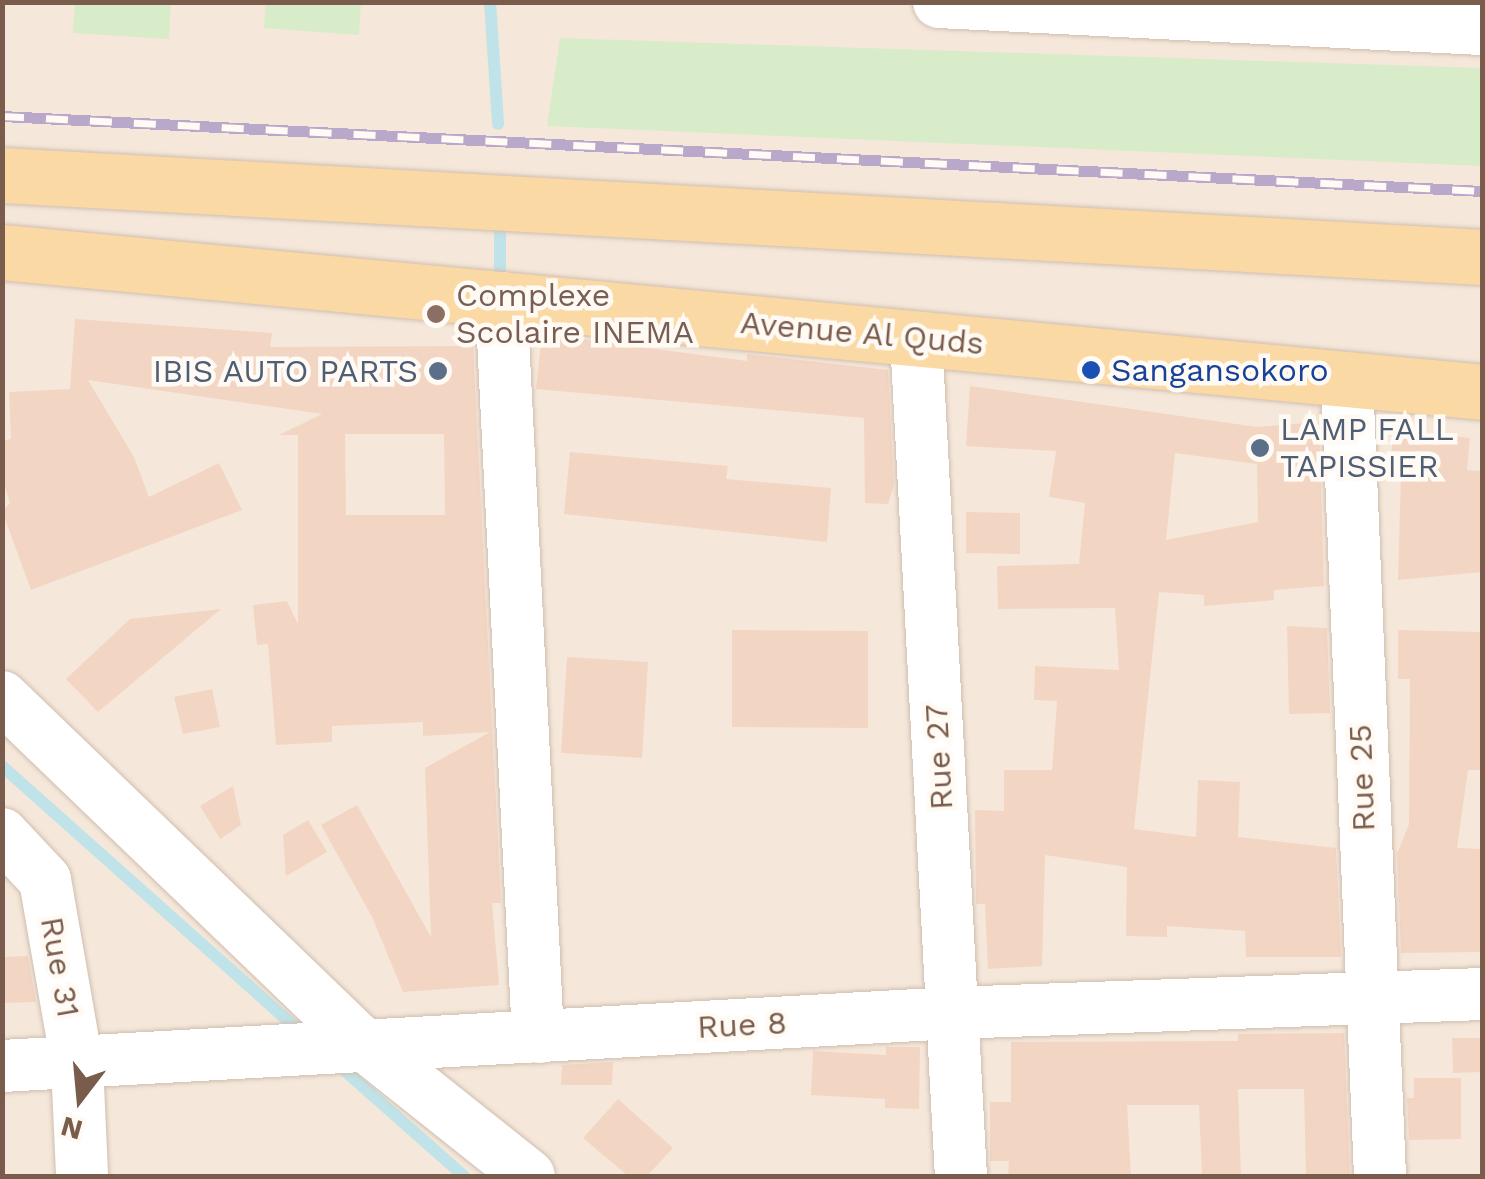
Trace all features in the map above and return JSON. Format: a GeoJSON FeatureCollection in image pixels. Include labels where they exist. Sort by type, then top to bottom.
{"type":"FeatureCollection","features":[{"type":"Feature","properties":{"kind":"main road"},"geometry":{"type":"LineString","coordinates":[[2,175],[1482,257]]}},
{"type":"Feature","properties":{"kind":"main road","name":"Avenue Al Quds"},"geometry":{"type":"LineString","coordinates":[[2,252],[1482,392]]}},
{"type":"Feature","properties":{"kind":"street"},"geometry":{"type":"LineString","coordinates":[[940,2],[1362,13],[1482,29]]}},
{"type":"Feature","properties":{"kind":"street"},"geometry":{"type":"LineString","coordinates":[[500,298],[538,1037]]}},
{"type":"Feature","properties":{"kind":"street","name":"Rue 27"},"geometry":{"type":"LineString","coordinates":[[916,338],[961,1176]]}},
{"type":"Feature","properties":{"kind":"street","name":"Rue 25"},"geometry":{"type":"LineString","coordinates":[[1347,379],[1380,1176]]}},
{"type":"Feature","properties":{"kind":"street"},"geometry":{"type":"LineString","coordinates":[[2,697],[362,1043],[528,1176]]}},
{"type":"Feature","properties":{"kind":"street","name":"Rue 31"},"geometry":{"type":"LineString","coordinates":[[2,834],[44,880],[77,1064],[82,1176]]}},
{"type":"Feature","properties":{"kind":"street","name":"Rue 8"},"geometry":{"type":"LineString","coordinates":[[2,1066],[952,1012],[1482,994]]}},
{"type":"Feature","properties":{"kind":"shaded area"},"geometry":{"type":"Polygon","coordinates":[[[2,3],[1482,3],[1482,1176],[3,1176],[2,3]]]}},
{"type":"Feature","properties":{"kind":"green space"},"geometry":{"type":"Polygon","coordinates":[[[75,3],[171,3],[169,39],[73,33],[75,3]]]}},
{"type":"Feature","properties":{"kind":"green space"},"geometry":{"type":"Polygon","coordinates":[[[266,3],[361,3],[359,35],[264,28],[266,3]]]}},
{"type":"Feature","properties":{"kind":"green space"},"geometry":{"type":"Polygon","coordinates":[[[560,38],[1482,68],[1482,166],[547,126],[560,38]]]}},
{"type":"Feature","properties":{"kind":"building"},"geometry":{"type":"Polygon","coordinates":[[[75,319],[272,333],[270,347],[473,346],[501,903],[492,903],[499,985],[403,992],[372,917],[321,825],[357,805],[431,937],[425,768],[490,732],[423,736],[423,722],[332,726],[332,742],[276,745],[268,644],[257,645],[253,605],[287,601],[298,624],[298,435],[279,435],[322,414],[88,380],[134,457],[149,497],[219,463],[242,510],[31,590],[2,511],[10,503],[2,477],[2,441],[11,439],[9,392],[70,389],[75,319]],[[345,434],[346,515],[445,515],[444,434],[345,434]]]}},
{"type":"Feature","properties":{"kind":"building"},"geometry":{"type":"Polygon","coordinates":[[[542,334],[747,361],[747,354],[888,370],[894,485],[888,504],[865,503],[864,418],[536,389],[542,334]]]}},
{"type":"Feature","properties":{"kind":"building"},"geometry":{"type":"Polygon","coordinates":[[[970,386],[1257,427],[1319,422],[1324,586],[1274,590],[1274,600],[1204,606],[1204,595],[1159,592],[1134,829],[1196,837],[1198,780],[1240,782],[1238,837],[1336,848],[1341,957],[1246,957],[1245,931],[1167,926],[1167,937],[1126,936],[1127,867],[1045,855],[1042,966],[988,969],[985,904],[976,904],[975,810],[1004,811],[1004,770],[1052,770],[1057,701],[1034,700],[1035,666],[1119,670],[1115,608],[998,609],[997,566],[1079,564],[1085,503],[1049,497],[1056,451],[966,446],[970,386]],[[1175,453],[1166,540],[1258,522],[1257,464],[1175,453]]]}},
{"type":"Feature","properties":{"kind":"building"},"geometry":{"type":"Polygon","coordinates":[[[1394,429],[1470,438],[1467,470],[1482,471],[1482,572],[1398,580],[1401,473],[1389,472],[1394,429]]]}},
{"type":"Feature","properties":{"kind":"building"},"geometry":{"type":"Polygon","coordinates":[[[570,452],[728,466],[726,479],[831,488],[827,542],[564,514],[570,452]]]}},
{"type":"Feature","properties":{"kind":"building"},"geometry":{"type":"Polygon","coordinates":[[[966,512],[1020,513],[1020,554],[966,553],[966,512]]]}},
{"type":"Feature","properties":{"kind":"building"},"geometry":{"type":"Polygon","coordinates":[[[221,609],[98,712],[66,679],[130,619],[221,609]]]}},
{"type":"Feature","properties":{"kind":"building"},"geometry":{"type":"Polygon","coordinates":[[[1287,626],[1327,628],[1330,713],[1289,714],[1287,626]]]}},
{"type":"Feature","properties":{"kind":"building"},"geometry":{"type":"Polygon","coordinates":[[[732,630],[868,631],[868,728],[732,727],[732,630]]]}},
{"type":"Feature","properties":{"kind":"building"},"geometry":{"type":"Polygon","coordinates":[[[1398,630],[1482,632],[1482,770],[1468,770],[1457,848],[1482,849],[1482,952],[1401,953],[1397,854],[1409,824],[1410,679],[1398,679],[1398,630]]]}},
{"type":"Feature","properties":{"kind":"building"},"geometry":{"type":"Polygon","coordinates":[[[567,657],[648,662],[642,758],[561,753],[567,657]]]}},
{"type":"Feature","properties":{"kind":"building"},"geometry":{"type":"Polygon","coordinates":[[[212,689],[220,727],[183,734],[174,697],[212,689]]]}},
{"type":"Feature","properties":{"kind":"building"},"geometry":{"type":"Polygon","coordinates":[[[233,786],[241,825],[220,839],[200,806],[233,786]]]}},
{"type":"Feature","properties":{"kind":"building"},"geometry":{"type":"Polygon","coordinates":[[[308,820],[327,852],[286,876],[283,835],[308,820]]]}},
{"type":"Feature","properties":{"kind":"building"},"geometry":{"type":"Polygon","coordinates":[[[28,956],[36,1002],[2,1003],[2,957],[28,956]]]}},
{"type":"Feature","properties":{"kind":"building"},"geometry":{"type":"Polygon","coordinates":[[[1344,1033],[1350,1176],[1306,1176],[1304,1089],[1238,1089],[1241,1176],[1202,1176],[1199,1105],[1127,1105],[1131,1176],[1008,1176],[1009,1161],[990,1161],[990,1102],[1011,1102],[1011,1042],[1238,1041],[1238,1034],[1344,1033]]]}},
{"type":"Feature","properties":{"kind":"building"},"geometry":{"type":"Polygon","coordinates":[[[1452,1038],[1482,1038],[1482,1072],[1453,1073],[1452,1038]]]}},
{"type":"Feature","properties":{"kind":"building"},"geometry":{"type":"Polygon","coordinates":[[[886,1047],[920,1047],[919,1109],[885,1108],[885,1099],[811,1095],[813,1051],[886,1055],[886,1047]]]}},
{"type":"Feature","properties":{"kind":"building"},"geometry":{"type":"Polygon","coordinates":[[[613,1062],[612,1085],[561,1085],[562,1065],[613,1062]]]}},
{"type":"Feature","properties":{"kind":"building"},"geometry":{"type":"Polygon","coordinates":[[[1414,1078],[1461,1078],[1461,1139],[1409,1140],[1407,1098],[1414,1098],[1414,1078]]]}},
{"type":"Feature","properties":{"kind":"building"},"geometry":{"type":"Polygon","coordinates":[[[618,1099],[673,1148],[647,1176],[628,1176],[583,1138],[618,1099]]]}},
{"type":"Feature","properties":{"kind":"waterway"},"geometry":{"type":"LineString","coordinates":[[490,2],[498,124]]}},
{"type":"Feature","properties":{"kind":"waterway"},"geometry":{"type":"LineString","coordinates":[[500,217],[500,274]]}},
{"type":"Feature","properties":{"kind":"waterway"},"geometry":{"type":"LineString","coordinates":[[2,766],[301,1032]]}},
{"type":"Feature","properties":{"kind":"waterway"},"geometry":{"type":"LineString","coordinates":[[335,1062],[464,1176]]}},
{"type":"Feature","properties":{"kind":"railway"},"geometry":{"type":"LineString","coordinates":[[2,116],[1482,191]]}},
{"type":"Feature","properties":{"kind":"place","name":"Complexe Scolaire INEMA"},"geometry":{"type":"Point","coordinates":[436,314]}},
{"type":"Feature","properties":{"kind":"place","name":"Sangansokoro"},"geometry":{"type":"Point","coordinates":[1091,370]}},
{"type":"Feature","properties":{"kind":"place","name":"IBIS AUTO PARTS"},"geometry":{"type":"Point","coordinates":[438,371]}},
{"type":"Feature","properties":{"kind":"place","name":"LAMP FALL TAPISSIER"},"geometry":{"type":"Point","coordinates":[1260,448]}}]}
